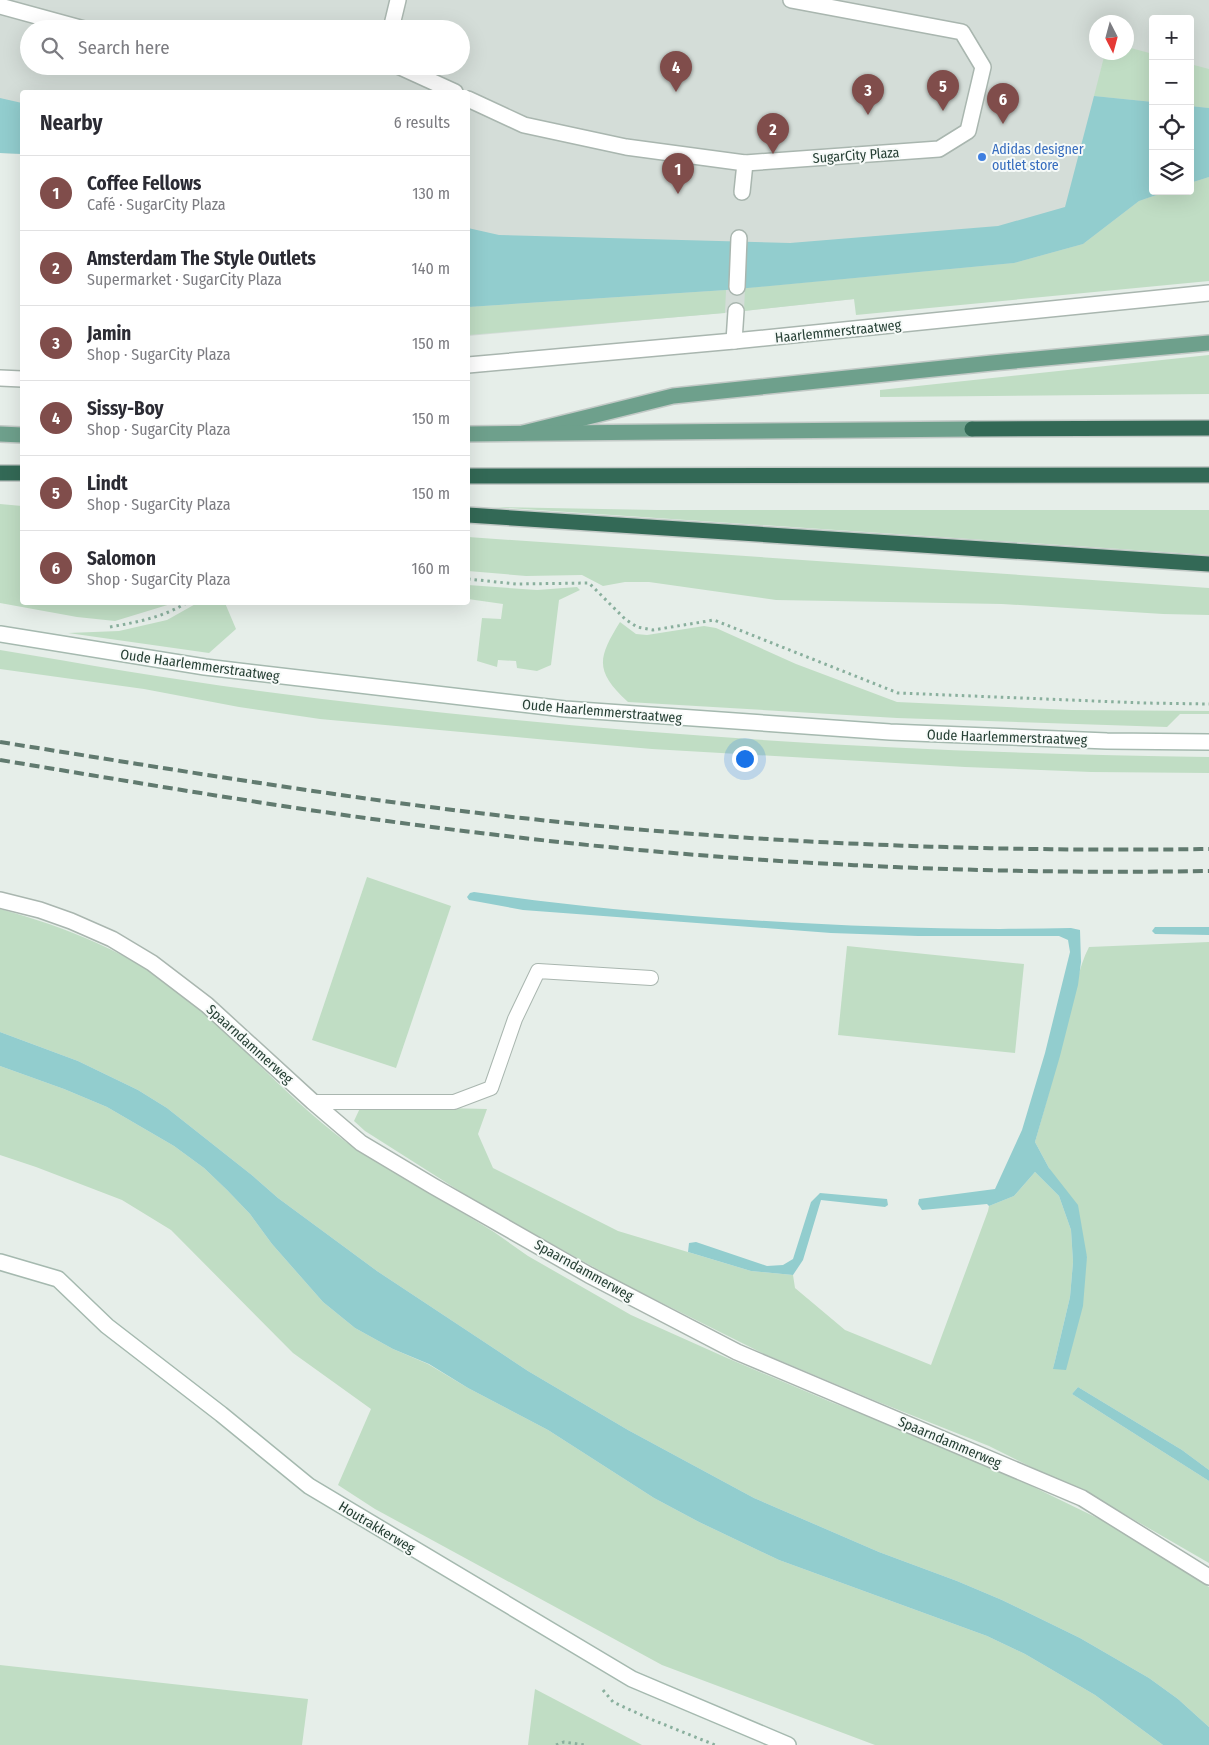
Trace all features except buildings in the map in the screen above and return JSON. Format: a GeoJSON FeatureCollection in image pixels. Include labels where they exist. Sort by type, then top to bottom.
{"type":"FeatureCollection","features":[{"type":"Feature","properties":{"kind":"highway"},"geometry":{"type":"LineString","coordinates":[[972,429],[1209,428]]}},
{"type":"Feature","properties":{"kind":"highway"},"geometry":{"type":"LineString","coordinates":[[0,473],[20,473]]}},
{"type":"Feature","properties":{"kind":"highway"},"geometry":{"type":"LineString","coordinates":[[470,476],[1209,475]]}},
{"type":"Feature","properties":{"kind":"highway"},"geometry":{"type":"LineString","coordinates":[[470,515],[1209,564]]}},
{"type":"Feature","properties":{"kind":"main road"},"geometry":{"type":"LineString","coordinates":[[523,434],[673,396],[1209,343]]}},
{"type":"Feature","properties":{"kind":"main road"},"geometry":{"type":"LineString","coordinates":[[470,434],[972,429]]}},
{"type":"Feature","properties":{"kind":"main road"},"geometry":{"type":"LineString","coordinates":[[0,434],[20,435]]}},
{"type":"Feature","properties":{"kind":"street"},"geometry":{"type":"LineString","coordinates":[[393,20],[398,0]]}},
{"type":"Feature","properties":{"kind":"street","name":"SugarCity Plaza"},"geometry":{"type":"LineString","coordinates":[[470,99],[524,125],[626,147],[744,163],[939,149],[968,131],[984,67],[962,32],[791,0]]}},
{"type":"Feature","properties":{"kind":"street"},"geometry":{"type":"LineString","coordinates":[[0,6],[51,20]]}},
{"type":"Feature","properties":{"kind":"street"},"geometry":{"type":"LineString","coordinates":[[417,75],[450,90]]}},
{"type":"Feature","properties":{"kind":"street"},"geometry":{"type":"LineString","coordinates":[[742,192],[744,163]]}},
{"type":"Feature","properties":{"kind":"street"},"geometry":{"type":"LineString","coordinates":[[737,287],[739,238]]}},
{"type":"Feature","properties":{"kind":"street","name":"Haarlemmerstraatweg"},"geometry":{"type":"LineString","coordinates":[[470,365],[734,341],[1209,293]]}},
{"type":"Feature","properties":{"kind":"street"},"geometry":{"type":"LineString","coordinates":[[734,341],[736,311]]}},
{"type":"Feature","properties":{"kind":"street"},"geometry":{"type":"LineString","coordinates":[[0,378],[20,379]]}},
{"type":"Feature","properties":{"kind":"street","name":"Oude Haarlemmerstraatweg"},"geometry":{"type":"LineString","coordinates":[[0,634],[205,667],[565,709],[890,732],[1107,741],[1209,742]]}},
{"type":"Feature","properties":{"kind":"street","name":"Spaarndammerweg"},"geometry":{"type":"LineString","coordinates":[[0,900],[40,910],[71,921],[112,939],[152,963],[207,1005],[361,1143],[589,1275],[737,1352],[1082,1498],[1209,1577]]}},
{"type":"Feature","properties":{"kind":"street","name":"Houtrakkerweg"},"geometry":{"type":"LineString","coordinates":[[0,1262],[58,1279],[107,1326],[221,1414],[309,1486],[632,1679],[788,1745]]}},
{"type":"Feature","properties":{"kind":"lane"},"geometry":{"type":"LineString","coordinates":[[313,1102],[454,1102],[491,1088],[515,1019],[538,971],[651,978]]}},
{"type":"Feature","properties":{"kind":"path"},"geometry":{"type":"LineString","coordinates":[[470,579],[516,584],[589,583],[625,619],[637,627],[653,630],[714,620],[898,693],[1209,704]]}},
{"type":"Feature","properties":{"kind":"path","name":"Oude Haarlemmerstraatweg"},"geometry":{"type":"LineString","coordinates":[[102,626],[111,628],[144,620],[173,612],[184,605]]}},
{"type":"Feature","properties":{"kind":"path"},"geometry":{"type":"LineString","coordinates":[[648,1718],[716,1745]]}},
{"type":"Feature","properties":{"kind":"path"},"geometry":{"type":"LineString","coordinates":[[556,1745],[564,1742],[585,1745]]}},
{"type":"Feature","properties":{"kind":"shaded area"},"geometry":{"type":"Polygon","coordinates":[[[0,0],[1209,0],[1209,223],[855,299],[470,336],[470,90],[20,90],[20,154],[0,153],[0,0]]]}},
{"type":"Feature","properties":{"kind":"green space"},"geometry":{"type":"Polygon","coordinates":[[[1134,49],[1149,53],[1149,102],[1094,96],[1103,60],[1134,60],[1134,49]]]}},
{"type":"Feature","properties":{"kind":"green space"},"geometry":{"type":"Polygon","coordinates":[[[1194,65],[1209,69],[1209,108],[1194,106],[1194,65]]]}},
{"type":"Feature","properties":{"kind":"green space"},"geometry":{"type":"Polygon","coordinates":[[[1209,177],[1209,281],[856,315],[854,299],[744,311],[745,288],[1014,263],[1083,244],[1139,201],[1156,195],[1194,195],[1194,182],[1209,177]]]}},
{"type":"Feature","properties":{"kind":"green space"},"geometry":{"type":"Polygon","coordinates":[[[726,290],[725,313],[470,335],[470,307],[726,290]]]}},
{"type":"Feature","properties":{"kind":"green space"},"geometry":{"type":"Polygon","coordinates":[[[1209,355],[1209,394],[880,397],[880,390],[1209,355]]]}},
{"type":"Feature","properties":{"kind":"green space"},"geometry":{"type":"Polygon","coordinates":[[[0,504],[20,506],[20,605],[167,605],[115,621],[77,617],[0,603],[0,504]]]}},
{"type":"Feature","properties":{"kind":"green space"},"geometry":{"type":"Polygon","coordinates":[[[493,507],[657,510],[1209,510],[1209,555],[493,507]]]}},
{"type":"Feature","properties":{"kind":"green space"},"geometry":{"type":"Polygon","coordinates":[[[470,537],[1209,588],[1209,615],[1002,604],[776,600],[649,582],[625,582],[603,586],[582,575],[526,576],[470,571],[470,537]]]}},
{"type":"Feature","properties":{"kind":"green space"},"geometry":{"type":"Polygon","coordinates":[[[470,585],[537,590],[577,587],[580,590],[559,600],[551,665],[537,671],[517,668],[516,661],[498,660],[497,667],[477,661],[482,618],[501,619],[503,604],[470,599],[470,585]]]}},
{"type":"Feature","properties":{"kind":"green space"},"geometry":{"type":"Polygon","coordinates":[[[194,605],[226,605],[236,629],[209,653],[68,633],[119,631],[167,620],[194,605]]]}},
{"type":"Feature","properties":{"kind":"green space"},"geometry":{"type":"Polygon","coordinates":[[[620,622],[636,634],[647,635],[704,626],[716,628],[796,664],[897,702],[1072,710],[1209,711],[1209,714],[1180,714],[1167,727],[897,718],[628,702],[610,682],[603,664],[607,646],[620,622]]]}},
{"type":"Feature","properties":{"kind":"green space"},"geometry":{"type":"Polygon","coordinates":[[[0,650],[221,686],[491,718],[730,738],[850,745],[1089,755],[1209,757],[1209,773],[1091,772],[965,767],[652,749],[320,719],[239,707],[144,689],[0,669],[0,650]]]}},
{"type":"Feature","properties":{"kind":"green space"},"geometry":{"type":"Polygon","coordinates":[[[367,877],[451,906],[396,1068],[312,1040],[367,877]]]}},
{"type":"Feature","properties":{"kind":"green space"},"geometry":{"type":"Polygon","coordinates":[[[0,909],[74,933],[122,955],[167,982],[222,1029],[298,1102],[346,1142],[494,1232],[528,1256],[631,1315],[831,1402],[970,1456],[1120,1529],[1209,1587],[1209,1727],[1178,1699],[1149,1678],[1080,1638],[1002,1600],[879,1552],[754,1498],[628,1430],[528,1371],[377,1271],[278,1198],[167,1108],[138,1090],[78,1061],[0,1032],[0,909]]]}},
{"type":"Feature","properties":{"kind":"green space"},"geometry":{"type":"Polygon","coordinates":[[[1209,942],[1209,1470],[1182,1450],[1078,1387],[1072,1394],[1209,1481],[1209,1563],[1112,1507],[989,1446],[762,1353],[624,1284],[480,1204],[365,1131],[354,1121],[361,1106],[487,1109],[478,1134],[493,1168],[618,1231],[751,1271],[793,1275],[795,1288],[845,1330],[931,1365],[989,1206],[1014,1196],[1035,1172],[1059,1196],[1071,1230],[1073,1262],[1070,1297],[1053,1369],[1087,1257],[1049,1168],[1035,1142],[1082,963],[1089,947],[1209,942]]]}},
{"type":"Feature","properties":{"kind":"green space"},"geometry":{"type":"Polygon","coordinates":[[[847,946],[1024,964],[1015,1053],[838,1035],[847,946]]]}},
{"type":"Feature","properties":{"kind":"green space"},"geometry":{"type":"Polygon","coordinates":[[[0,1066],[107,1107],[174,1146],[204,1168],[250,1214],[272,1244],[323,1302],[355,1328],[393,1349],[428,1364],[468,1388],[548,1430],[654,1498],[699,1522],[779,1560],[987,1636],[1025,1654],[1095,1695],[1163,1745],[875,1745],[662,1665],[375,1509],[338,1485],[371,1409],[293,1353],[171,1230],[122,1200],[0,1155],[0,1066]]]}},
{"type":"Feature","properties":{"kind":"green space"},"geometry":{"type":"Polygon","coordinates":[[[0,1665],[308,1699],[302,1745],[0,1745],[0,1665]]]}},
{"type":"Feature","properties":{"kind":"green space"},"geometry":{"type":"Polygon","coordinates":[[[535,1689],[642,1745],[528,1745],[535,1689]]]}},
{"type":"Feature","properties":{"kind":"water"},"geometry":{"type":"Polygon","coordinates":[[[1094,96],[1149,102],[1149,195],[1156,195],[1139,201],[1083,244],[1014,263],[726,290],[470,307],[470,228],[499,235],[790,243],[998,226],[1065,207],[1094,96]]]}},
{"type":"Feature","properties":{"kind":"water"},"geometry":{"type":"Polygon","coordinates":[[[0,98],[20,103],[20,154],[0,153],[0,98]]]}},
{"type":"Feature","properties":{"kind":"water"},"geometry":{"type":"Polygon","coordinates":[[[1194,106],[1209,108],[1209,177],[1194,182],[1194,106]]]}},
{"type":"Feature","properties":{"kind":"water"},"geometry":{"type":"Polygon","coordinates":[[[470,893],[596,907],[763,921],[895,927],[1071,928],[1080,930],[1081,962],[1078,985],[1035,1142],[1049,1168],[1078,1205],[1087,1257],[1083,1306],[1066,1370],[1053,1369],[1070,1297],[1073,1262],[1071,1230],[1059,1196],[1035,1172],[1014,1196],[989,1206],[987,1204],[922,1210],[918,1204],[919,1199],[995,1189],[1022,1130],[1045,1053],[1070,952],[1068,940],[1059,936],[918,936],[831,933],[523,910],[469,900],[467,897],[470,893]]]}},
{"type":"Feature","properties":{"kind":"water"},"geometry":{"type":"Polygon","coordinates":[[[1155,927],[1209,927],[1209,935],[1155,934],[1152,931],[1155,927]]]}},
{"type":"Feature","properties":{"kind":"water"},"geometry":{"type":"Polygon","coordinates":[[[0,1032],[78,1061],[138,1090],[167,1108],[278,1198],[377,1271],[528,1371],[628,1430],[754,1498],[879,1552],[1002,1600],[1080,1638],[1149,1678],[1178,1699],[1209,1727],[1209,1745],[1163,1745],[1095,1695],[1025,1654],[987,1636],[779,1560],[699,1522],[654,1498],[548,1430],[468,1388],[429,1364],[393,1349],[355,1328],[323,1302],[272,1244],[250,1214],[204,1168],[174,1146],[107,1107],[0,1066],[0,1032]]]}},
{"type":"Feature","properties":{"kind":"water"},"geometry":{"type":"Polygon","coordinates":[[[820,1193],[887,1199],[888,1205],[885,1207],[821,1200],[803,1260],[793,1275],[751,1271],[688,1252],[689,1243],[696,1242],[767,1266],[783,1265],[793,1259],[811,1202],[820,1193]]]}},
{"type":"Feature","properties":{"kind":"water"},"geometry":{"type":"Polygon","coordinates":[[[1078,1387],[1182,1450],[1209,1470],[1209,1481],[1072,1394],[1078,1387]]]}},
{"type":"Feature","properties":{"kind":"railway"},"geometry":{"type":"LineString","coordinates":[[0,742],[412,805],[632,829],[797,841],[962,848],[1209,849]]}},
{"type":"Feature","properties":{"kind":"railway"},"geometry":{"type":"LineString","coordinates":[[0,760],[367,818],[489,834],[668,853],[758,860],[938,869],[1119,872],[1209,871]]}},
{"type":"Feature","properties":{"kind":"place","name":"Sissy-Boy"},"geometry":{"type":"Point","coordinates":[676,92]}},
{"type":"Feature","properties":{"kind":"place","name":"Lindt"},"geometry":{"type":"Point","coordinates":[943,111]}},
{"type":"Feature","properties":{"kind":"place","name":"Jamin"},"geometry":{"type":"Point","coordinates":[868,115]}},
{"type":"Feature","properties":{"kind":"place","name":"Salomon"},"geometry":{"type":"Point","coordinates":[1003,124]}},
{"type":"Feature","properties":{"kind":"place","name":"Amsterdam The Style Outlets"},"geometry":{"type":"Point","coordinates":[773,154]}},
{"type":"Feature","properties":{"kind":"place","name":"Adidas designer outlet store"},"geometry":{"type":"Point","coordinates":[982,157]}},
{"type":"Feature","properties":{"kind":"place","name":"Coffee Fellows"},"geometry":{"type":"Point","coordinates":[678,194]}}]}
